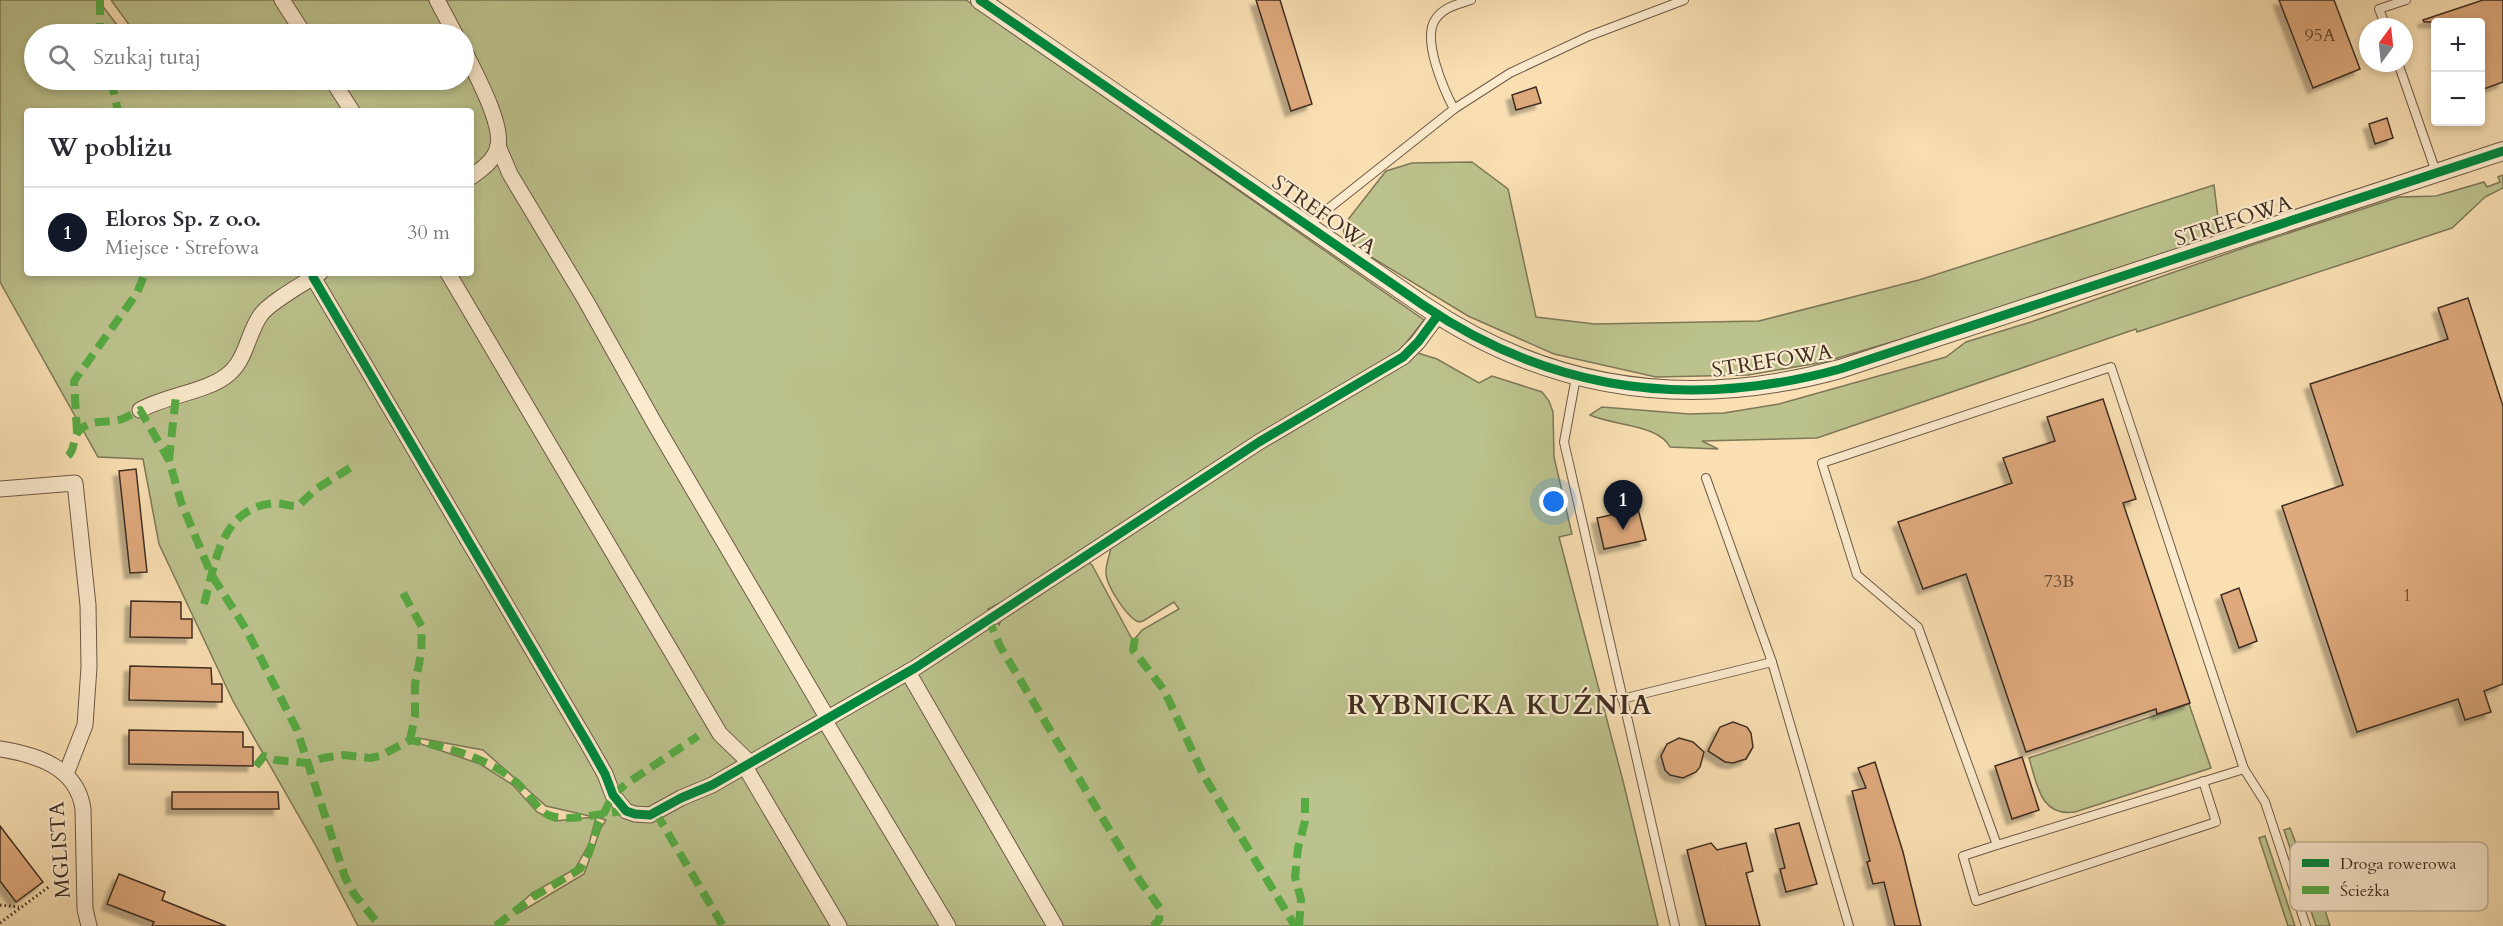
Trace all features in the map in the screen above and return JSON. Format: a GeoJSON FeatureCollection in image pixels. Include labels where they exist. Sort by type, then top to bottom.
{"type":"FeatureCollection","features":[{"type":"Feature","properties":{"kind":"street"},"geometry":{"type":"LineString","coordinates":[[282,0],[298,24]]}},
{"type":"Feature","properties":{"kind":"street"},"geometry":{"type":"LineString","coordinates":[[437,0],[450,24]]}},
{"type":"Feature","properties":{"kind":"street","name":"STREFOWA"},"geometry":{"type":"LineString","coordinates":[[980,0],[1438,315],[1500,350],[1537,365],[1576,377],[1637,387],[1696,391],[1758,386],[1811,377],[1879,358],[2503,151]]}},
{"type":"Feature","properties":{"kind":"street"},"geometry":{"type":"LineString","coordinates":[[474,71],[491,108],[498,146],[510,174],[948,926]]}},
{"type":"Feature","properties":{"kind":"street"},"geometry":{"type":"LineString","coordinates":[[338,90],[350,108]]}},
{"type":"Feature","properties":{"kind":"street"},"geometry":{"type":"LineString","coordinates":[[474,174],[492,159],[498,146]]}},
{"type":"Feature","properties":{"kind":"street"},"geometry":{"type":"LineString","coordinates":[[140,410],[153,403],[225,378],[238,362],[255,324],[266,308],[315,276]]}},
{"type":"Feature","properties":{"kind":"street"},"geometry":{"type":"LineString","coordinates":[[318,276],[588,744],[605,774],[613,795],[626,811],[642,816],[656,813],[681,798],[712,785],[908,672],[1258,442],[1403,357],[1418,342],[1438,315]]}},
{"type":"Feature","properties":{"kind":"street"},"geometry":{"type":"LineString","coordinates":[[450,276],[720,734],[746,764],[839,926]]}},
{"type":"Feature","properties":{"kind":"street"},"geometry":{"type":"LineString","coordinates":[[0,489],[75,483],[88,605],[89,667],[85,725],[66,774]]}},
{"type":"Feature","properties":{"kind":"street"},"geometry":{"type":"LineString","coordinates":[[908,672],[1055,926]]}},
{"type":"Feature","properties":{"kind":"street","name":"MGLISTA"},"geometry":{"type":"LineString","coordinates":[[0,749],[47,762],[66,774],[75,785],[82,803],[85,909],[89,926]]}},
{"type":"Feature","properties":{"kind":"lane"},"geometry":{"type":"LineString","coordinates":[[1454,109],[1445,92],[1430,38],[1434,21],[1448,7],[1471,0]]}},
{"type":"Feature","properties":{"kind":"lane"},"geometry":{"type":"LineString","coordinates":[[1308,225],[1454,109],[1510,73],[1589,36],[1673,2],[1684,0]]}},
{"type":"Feature","properties":{"kind":"lane"},"geometry":{"type":"LineString","coordinates":[[2382,18],[2379,9],[2406,0]]}},
{"type":"Feature","properties":{"kind":"lane"},"geometry":{"type":"LineString","coordinates":[[2401,72],[2436,173]]}},
{"type":"Feature","properties":{"kind":"lane"},"geometry":{"type":"LineString","coordinates":[[1997,845],[1918,627],[1857,575],[1822,463],[2111,367],[2244,769],[2265,802],[2290,878]]}},
{"type":"Feature","properties":{"kind":"lane"},"geometry":{"type":"LineString","coordinates":[[1576,377],[1564,442],[1675,926]]}},
{"type":"Feature","properties":{"kind":"lane"},"geometry":{"type":"LineString","coordinates":[[1706,478],[1772,662],[1849,926]]}},
{"type":"Feature","properties":{"kind":"lane"},"geometry":{"type":"LineString","coordinates":[[1622,699],[1772,662]]}},
{"type":"Feature","properties":{"kind":"lane"},"geometry":{"type":"LineString","coordinates":[[2203,781],[2216,822],[1976,901],[1963,856],[2203,781],[2244,769]]}},
{"type":"Feature","properties":{"kind":"lane"},"geometry":{"type":"LineString","coordinates":[[2301,911],[2306,926]]}},
{"type":"Feature","properties":{"kind":"path"},"geometry":{"type":"LineString","coordinates":[[0,923],[50,886]]}},
{"type":"Feature","properties":{"kind":"path"},"geometry":{"type":"LineString","coordinates":[[0,905],[21,907]]}},
{"type":"Feature","properties":{"kind":"green space"},"geometry":{"type":"Polygon","coordinates":[[[0,0],[98,0],[116,24],[24,24],[24,90],[474,90],[474,24],[129,24],[111,0],[966,0],[1424,320],[1402,348],[1437,359],[1479,383],[1492,376],[1542,392],[1549,401],[1553,412],[1554,457],[1572,534],[1559,537],[1624,785],[1658,926],[358,926],[316,846],[233,701],[159,544],[143,459],[98,457],[0,282],[0,0]],[[1111,547],[988,609],[999,625],[1002,618],[1088,562],[1092,565],[1133,641],[1142,630],[1179,609],[1174,602],[1143,621],[1139,622],[1134,619],[1118,600],[1109,584],[1106,568],[1111,547]],[[418,738],[421,744],[480,764],[513,785],[537,812],[555,821],[594,817],[546,806],[483,750],[418,738]],[[596,817],[589,844],[575,869],[532,893],[516,908],[519,913],[584,874],[606,820],[596,817]]]}},
{"type":"Feature","properties":{"kind":"green space"},"geometry":{"type":"Polygon","coordinates":[[[1472,162],[1508,189],[1536,317],[1595,324],[1759,321],[1919,280],[2214,185],[2220,234],[1990,313],[1824,362],[1748,375],[1656,377],[1554,354],[1468,316],[1345,241],[1343,226],[1386,171],[1412,163],[1472,162]]]}},
{"type":"Feature","properties":{"kind":"green space"},"geometry":{"type":"Polygon","coordinates":[[[2503,175],[2503,188],[2485,197],[2452,228],[2137,332],[2136,329],[1817,438],[1702,441],[1718,449],[1670,447],[1664,439],[1646,430],[1590,415],[1602,407],[1689,414],[1724,413],[1779,404],[1946,357],[1966,342],[2399,197],[2436,196],[2484,182],[2487,187],[2500,182],[2498,177],[2503,175]]]}},
{"type":"Feature","properties":{"kind":"green space"},"geometry":{"type":"Polygon","coordinates":[[[2189,704],[2211,768],[2075,812],[2054,809],[2042,797],[2029,758],[2189,704]]]}},
{"type":"Feature","properties":{"kind":"green space"},"geometry":{"type":"Polygon","coordinates":[[[2290,828],[2296,842],[2290,842],[2290,848],[2284,830],[2290,828]]]}},
{"type":"Feature","properties":{"kind":"green space"},"geometry":{"type":"Polygon","coordinates":[[[2265,836],[2295,926],[2288,926],[2259,838],[2265,836]]]}},
{"type":"Feature","properties":{"kind":"green space"},"geometry":{"type":"Polygon","coordinates":[[[2311,911],[2325,911],[2330,926],[2316,926],[2311,911]]]}},
{"type":"Feature","properties":{"kind":"building"},"geometry":{"type":"Polygon","coordinates":[[[1256,0],[1280,0],[1312,104],[1291,111],[1256,0]]]}},
{"type":"Feature","properties":{"kind":"building"},"geometry":{"type":"Polygon","coordinates":[[[2279,0],[2334,0],[2359,69],[2313,88],[2279,0]]]}},
{"type":"Feature","properties":{"kind":"building"},"geometry":{"type":"Polygon","coordinates":[[[2483,0],[2503,0],[2503,82],[2485,89],[2485,18],[2431,18],[2431,22],[2423,20],[2483,0]]]}},
{"type":"Feature","properties":{"kind":"building"},"geometry":{"type":"Polygon","coordinates":[[[1536,87],[1541,103],[1516,110],[1512,95],[1536,87]]]}},
{"type":"Feature","properties":{"kind":"building"},"geometry":{"type":"Polygon","coordinates":[[[2387,118],[2393,138],[2375,144],[2369,124],[2387,118]]]}},
{"type":"Feature","properties":{"kind":"building"},"geometry":{"type":"Polygon","coordinates":[[[2468,298],[2503,406],[2503,684],[2484,691],[2491,712],[2465,720],[2458,699],[2357,732],[2282,506],[2343,485],[2310,384],[2448,339],[2438,308],[2468,298]]]}},
{"type":"Feature","properties":{"kind":"building"},"geometry":{"type":"Polygon","coordinates":[[[2103,399],[2136,499],[2123,503],[2190,703],[2157,714],[2156,709],[2026,752],[1966,574],[1923,589],[1898,522],[2012,483],[2003,458],[2055,441],[2047,417],[2103,399]]]}},
{"type":"Feature","properties":{"kind":"building"},"geometry":{"type":"Polygon","coordinates":[[[136,469],[147,572],[130,573],[119,471],[136,469]]]}},
{"type":"Feature","properties":{"kind":"building"},"geometry":{"type":"Polygon","coordinates":[[[1638,509],[1646,540],[1604,549],[1597,518],[1638,509]]]}},
{"type":"Feature","properties":{"kind":"building"},"geometry":{"type":"Polygon","coordinates":[[[2239,588],[2257,641],[2239,648],[2221,595],[2239,588]]]}},
{"type":"Feature","properties":{"kind":"building"},"geometry":{"type":"Polygon","coordinates":[[[131,601],[181,602],[181,619],[192,619],[192,638],[130,637],[131,601]]]}},
{"type":"Feature","properties":{"kind":"building"},"geometry":{"type":"Polygon","coordinates":[[[130,666],[211,668],[212,684],[222,684],[222,702],[129,700],[130,666]]]}},
{"type":"Feature","properties":{"kind":"building"},"geometry":{"type":"Polygon","coordinates":[[[1733,722],[1747,727],[1751,733],[1753,747],[1746,759],[1733,763],[1725,762],[1708,751],[1720,727],[1733,722]]]}},
{"type":"Feature","properties":{"kind":"building"},"geometry":{"type":"Polygon","coordinates":[[[129,730],[243,732],[243,747],[253,747],[253,766],[129,764],[129,730]]]}},
{"type":"Feature","properties":{"kind":"building"},"geometry":{"type":"Polygon","coordinates":[[[1679,738],[1693,742],[1704,752],[1700,767],[1696,772],[1683,778],[1670,775],[1665,770],[1661,756],[1667,744],[1679,738]]]}},
{"type":"Feature","properties":{"kind":"building"},"geometry":{"type":"Polygon","coordinates":[[[2022,757],[2039,810],[2012,819],[1995,766],[2022,757]]]}},
{"type":"Feature","properties":{"kind":"building"},"geometry":{"type":"Polygon","coordinates":[[[1875,762],[1903,852],[1921,926],[1895,926],[1884,882],[1873,884],[1867,862],[1870,861],[1852,791],[1866,788],[1858,768],[1875,762]]]}},
{"type":"Feature","properties":{"kind":"building"},"geometry":{"type":"Polygon","coordinates":[[[172,792],[278,792],[279,809],[172,809],[172,792]]]}},
{"type":"Feature","properties":{"kind":"building"},"geometry":{"type":"Polygon","coordinates":[[[1799,823],[1817,884],[1786,892],[1780,869],[1785,868],[1775,829],[1799,823]]]}},
{"type":"Feature","properties":{"kind":"building"},"geometry":{"type":"Polygon","coordinates":[[[0,826],[43,882],[16,902],[0,881],[0,826]]]}},
{"type":"Feature","properties":{"kind":"building"},"geometry":{"type":"Polygon","coordinates":[[[1711,843],[1717,850],[1746,843],[1753,871],[1746,873],[1760,926],[1706,926],[1687,850],[1711,843]]]}},
{"type":"Feature","properties":{"kind":"building"},"geometry":{"type":"Polygon","coordinates":[[[119,874],[165,892],[162,900],[226,926],[152,926],[154,922],[107,904],[119,874]]]}},
{"type":"Feature","properties":{"kind":"marked path"},"geometry":{"type":"LineString","coordinates":[[100,0],[100,24]]}},
{"type":"Feature","properties":{"kind":"marked path"},"geometry":{"type":"LineString","coordinates":[[113,90],[117,108]]}},
{"type":"Feature","properties":{"kind":"marked path"},"geometry":{"type":"LineString","coordinates":[[77,432],[74,381],[137,293],[144,276]]}},
{"type":"Feature","properties":{"kind":"marked path"},"geometry":{"type":"LineString","coordinates":[[169,460],[176,395]]}},
{"type":"Feature","properties":{"kind":"marked path"},"geometry":{"type":"LineString","coordinates":[[68,456],[76,436],[85,426],[122,419],[140,410],[169,460],[181,502],[211,574],[246,629],[297,730],[345,877],[354,894],[380,926]]}},
{"type":"Feature","properties":{"kind":"marked path"},"geometry":{"type":"LineString","coordinates":[[204,604],[223,540],[242,515],[257,507],[275,503],[298,506],[316,489],[350,468]]}},
{"type":"Feature","properties":{"kind":"marked path"},"geometry":{"type":"LineString","coordinates":[[403,593],[422,627],[421,654],[415,684],[415,716],[410,740]]}},
{"type":"Feature","properties":{"kind":"marked path"},"geometry":{"type":"LineString","coordinates":[[988,618],[1000,646],[1140,881],[1160,908],[1159,920],[1153,926]]}},
{"type":"Feature","properties":{"kind":"marked path"},"geometry":{"type":"LineString","coordinates":[[1135,638],[1133,650],[1164,690],[1204,776],[1295,926]]}},
{"type":"Feature","properties":{"kind":"marked path"},"geometry":{"type":"LineString","coordinates":[[496,926],[533,897],[580,869],[613,795],[698,736]]}},
{"type":"Feature","properties":{"kind":"marked path"},"geometry":{"type":"LineString","coordinates":[[256,766],[264,756],[276,760],[308,763],[344,755],[370,758],[380,756],[410,740],[466,754],[505,773],[548,815],[576,818],[626,811]]}},
{"type":"Feature","properties":{"kind":"marked path"},"geometry":{"type":"LineString","coordinates":[[1299,926],[1301,899],[1295,877],[1298,848],[1305,821],[1305,796]]}},
{"type":"Feature","properties":{"kind":"marked path"},"geometry":{"type":"LineString","coordinates":[[656,813],[723,926]]}},
{"type":"Feature","properties":{"kind":"cycle path"},"geometry":{"type":"LineString","coordinates":[[980,0],[1423,305],[1472,334],[1521,357],[1572,374],[1624,385],[1676,390],[1730,389],[1785,382],[1840,369],[2503,151]]}},
{"type":"Feature","properties":{"kind":"cycle path"},"geometry":{"type":"LineString","coordinates":[[313,277],[588,744],[605,774],[613,795],[626,811],[650,815],[681,798],[712,785],[915,668],[1259,442],[1403,357],[1418,342],[1438,315]]}},
{"type":"Feature","properties":{"kind":"place","name":"Eloros Sp. z o.o."},"geometry":{"type":"Point","coordinates":[1623,530]}},
{"type":"Feature","properties":{"kind":"district","name":"RYBNICKA KUŹNIA"},"geometry":{"type":"Point","coordinates":[1500,705]}}]}
